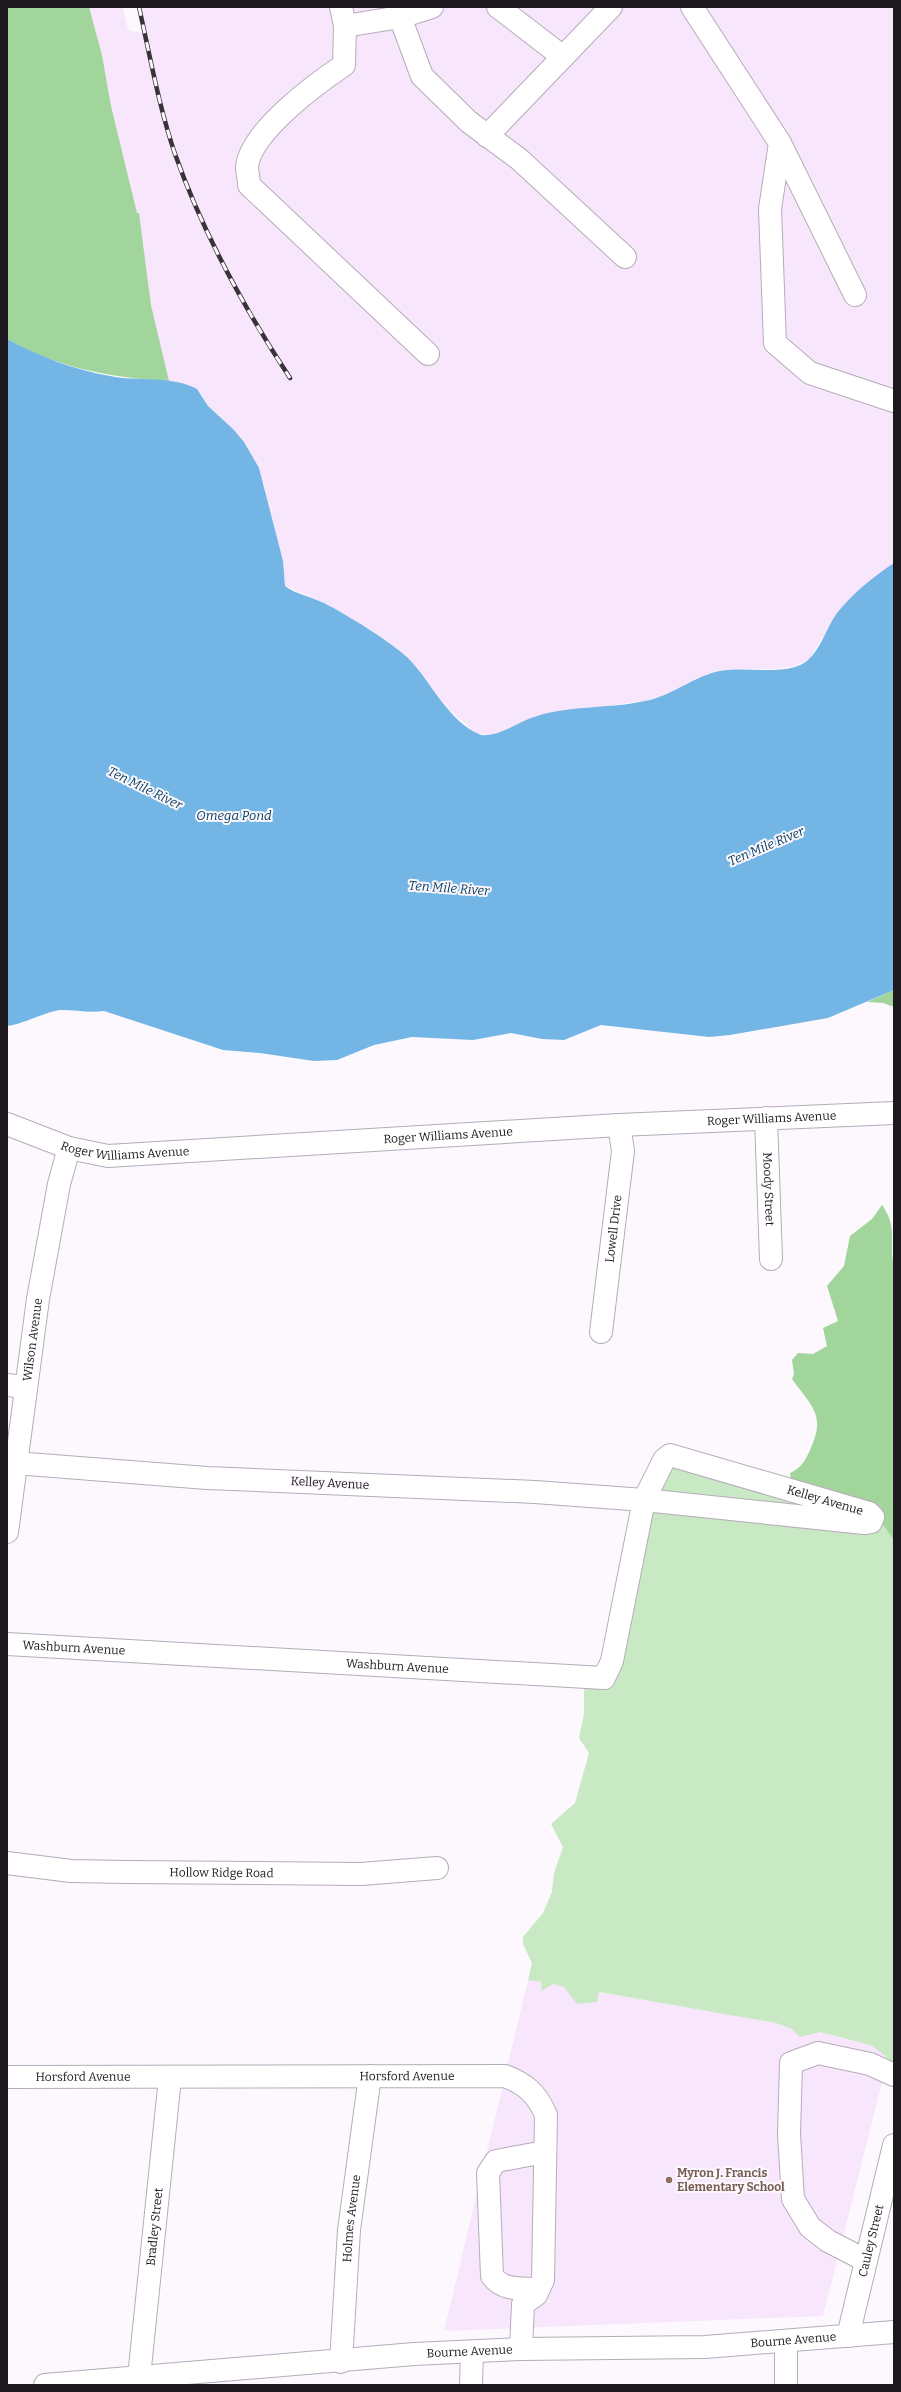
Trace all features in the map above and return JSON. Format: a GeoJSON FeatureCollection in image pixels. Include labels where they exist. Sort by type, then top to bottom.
{"type":"FeatureCollection","features":[{"type":"Feature","properties":{"kind":"street"},"geometry":{"type":"LineString","coordinates":[[428,354],[249,185],[247,166],[255,145],[287,108],[317,83],[344,65],[343,16],[399,12],[432,7]]}},
{"type":"Feature","properties":{"kind":"street"},"geometry":{"type":"LineString","coordinates":[[498,7],[563,57]]}},
{"type":"Feature","properties":{"kind":"street"},"geometry":{"type":"LineString","coordinates":[[487,136],[611,7]]}},
{"type":"Feature","properties":{"kind":"street"},"geometry":{"type":"LineString","coordinates":[[692,7],[780,143],[856,295]]}},
{"type":"Feature","properties":{"kind":"street"},"geometry":{"type":"LineString","coordinates":[[399,12],[422,76],[469,122],[519,159],[625,257]]}},
{"type":"Feature","properties":{"kind":"street"},"geometry":{"type":"LineString","coordinates":[[780,143],[770,209],[775,342],[810,373],[894,401]]}},
{"type":"Feature","properties":{"kind":"street","name":"Roger Williams Avenue"},"geometry":{"type":"LineString","coordinates":[[7,1124],[69,1148],[108,1156],[143,1156],[619,1125],[894,1113]]}},
{"type":"Feature","properties":{"kind":"street","name":"Moody Street"},"geometry":{"type":"LineString","coordinates":[[766,1118],[771,1259]]}},
{"type":"Feature","properties":{"kind":"street","name":"Lowell Drive"},"geometry":{"type":"LineString","coordinates":[[601,1332],[623,1151],[619,1125]]}},
{"type":"Feature","properties":{"kind":"street","name":"Wilson Avenue"},"geometry":{"type":"LineString","coordinates":[[7,1532],[15,1463],[17,1386],[38,1299],[59,1184],[69,1148]]}},
{"type":"Feature","properties":{"kind":"street","name":"Kelley Avenue"},"geometry":{"type":"LineString","coordinates":[[15,1463],[207,1478],[535,1492],[644,1500],[864,1523],[871,1522],[873,1517],[869,1513],[670,1455],[664,1460],[644,1500]]}},
{"type":"Feature","properties":{"kind":"street","name":"Washburn Avenue"},"geometry":{"type":"LineString","coordinates":[[7,1644],[604,1678],[612,1661],[644,1500]]}},
{"type":"Feature","properties":{"kind":"street","name":"Hollow Ridge Road"},"geometry":{"type":"LineString","coordinates":[[7,1863],[71,1871],[142,1872],[360,1874],[437,1868]]}},
{"type":"Feature","properties":{"kind":"street"},"geometry":{"type":"LineString","coordinates":[[865,2260],[828,2241],[810,2227],[793,2199],[789,2134],[791,2063],[818,2053],[870,2064],[894,2075]]}},
{"type":"Feature","properties":{"kind":"street","name":"Holmes Avenue"},"geometry":{"type":"LineString","coordinates":[[341,2362],[349,2230],[370,2076]]}},
{"type":"Feature","properties":{"kind":"street","name":"Horsford Avenue"},"geometry":{"type":"LineString","coordinates":[[7,2077],[170,2078],[505,2076],[517,2080],[538,2097],[546,2115],[543,2280],[536,2295],[523,2304],[521,2349]]}},
{"type":"Feature","properties":{"kind":"street","name":"Bradley Street"},"geometry":{"type":"LineString","coordinates":[[139,2377],[170,2078]]}},
{"type":"Feature","properties":{"kind":"street","name":"Cauley Street"},"geometry":{"type":"LineString","coordinates":[[848,2336],[865,2260],[894,2145]]}},
{"type":"Feature","properties":{"kind":"street"},"geometry":{"type":"LineString","coordinates":[[538,2289],[506,2287],[497,2283],[492,2276],[488,2174],[496,2161],[545,2152]]}},
{"type":"Feature","properties":{"kind":"street","name":"Bourne Avenue"},"geometry":{"type":"LineString","coordinates":[[45,2385],[341,2362],[414,2354],[521,2349],[705,2347],[894,2332]]}},
{"type":"Feature","properties":{"kind":"street"},"geometry":{"type":"LineString","coordinates":[[786,2341],[786,2385]]}},
{"type":"Feature","properties":{"kind":"street"},"geometry":{"type":"LineString","coordinates":[[471,2385],[472,2352]]}},
{"type":"Feature","properties":{"kind":"shaded area"},"geometry":{"type":"Polygon","coordinates":[[[89,7],[123,7],[128,30],[142,33],[138,7],[894,7],[894,563],[854,595],[838,613],[810,658],[796,666],[777,669],[731,669],[710,674],[668,694],[645,701],[536,716],[501,732],[486,736],[476,733],[449,710],[409,659],[393,646],[325,603],[285,586],[283,561],[272,524],[264,484],[233,429],[208,406],[201,394],[191,386],[169,381],[151,305],[138,213],[137,214],[111,106],[102,55],[89,7]]]}},
{"type":"Feature","properties":{"kind":"shaded area","name":"Myron J. Francis Elementary School"},"geometry":{"type":"Polygon","coordinates":[[[528,1980],[892,2043],[823,2316],[444,2331],[528,1980]]]}},
{"type":"Feature","properties":{"kind":"green space"},"geometry":{"type":"Polygon","coordinates":[[[7,7],[89,7],[102,55],[111,106],[137,213],[139,213],[151,305],[169,381],[147,380],[85,370],[46,357],[7,339],[7,7]]]}},
{"type":"Feature","properties":{"kind":"green space"},"geometry":{"type":"Polygon","coordinates":[[[894,990],[894,1007],[883,1003],[867,1002],[894,990]]]}},
{"type":"Feature","properties":{"kind":"green space"},"geometry":{"type":"Polygon","coordinates":[[[882,1205],[890,1221],[892,1229],[892,1258],[894,1267],[894,1540],[877,1516],[793,1490],[790,1473],[797,1469],[804,1461],[815,1438],[817,1428],[815,1412],[792,1379],[794,1374],[792,1360],[798,1353],[813,1354],[827,1346],[823,1328],[838,1321],[827,1286],[844,1266],[850,1236],[872,1219],[882,1205]]]}},
{"type":"Feature","properties":{"kind":"green space"},"geometry":{"type":"Polygon","coordinates":[[[671,1458],[877,1516],[894,1537],[894,2064],[873,2046],[829,2034],[820,2032],[800,2037],[792,2029],[776,2023],[599,1992],[597,2002],[577,2004],[564,1987],[553,1984],[542,1991],[541,1982],[528,1980],[532,1963],[523,1944],[523,1937],[543,1913],[552,1892],[554,1873],[563,1847],[551,1824],[575,1803],[589,1753],[579,1738],[584,1714],[584,1673],[597,1673],[638,1534],[671,1458]]]}},
{"type":"Feature","properties":{"kind":"water","name":"Omega Pond"},"geometry":{"type":"Polygon","coordinates":[[[7,339],[44,357],[84,370],[121,378],[165,380],[197,389],[208,406],[233,429],[244,442],[259,468],[283,561],[285,586],[333,608],[391,644],[408,658],[417,668],[449,711],[469,729],[481,735],[496,734],[530,718],[564,710],[645,701],[674,691],[701,677],[720,671],[741,669],[775,670],[795,667],[810,659],[819,647],[837,613],[850,599],[871,580],[894,563],[894,990],[828,1018],[730,1035],[709,1037],[601,1025],[564,1040],[542,1039],[511,1033],[473,1040],[412,1037],[374,1045],[337,1060],[314,1061],[260,1053],[223,1050],[104,1011],[93,1012],[61,1010],[7,1026],[7,339]]]}},
{"type":"Feature","properties":{"kind":"railway"},"geometry":{"type":"LineString","coordinates":[[139,7],[164,118],[186,183],[198,212],[226,269],[257,325],[290,378]]}},
{"type":"Feature","properties":{"kind":"place","name":"Myron J. Francis Elementary School"},"geometry":{"type":"Point","coordinates":[669,2180]}},
{"type":"Feature","properties":{"kind":"water label","name":"Ten Mile River"},"geometry":{"type":"Point","coordinates":[145,788]}},
{"type":"Feature","properties":{"kind":"water label","name":"Ten Mile River"},"geometry":{"type":"Point","coordinates":[766,846]}},
{"type":"Feature","properties":{"kind":"water label","name":"Ten Mile River"},"geometry":{"type":"Point","coordinates":[449,888]}}]}
